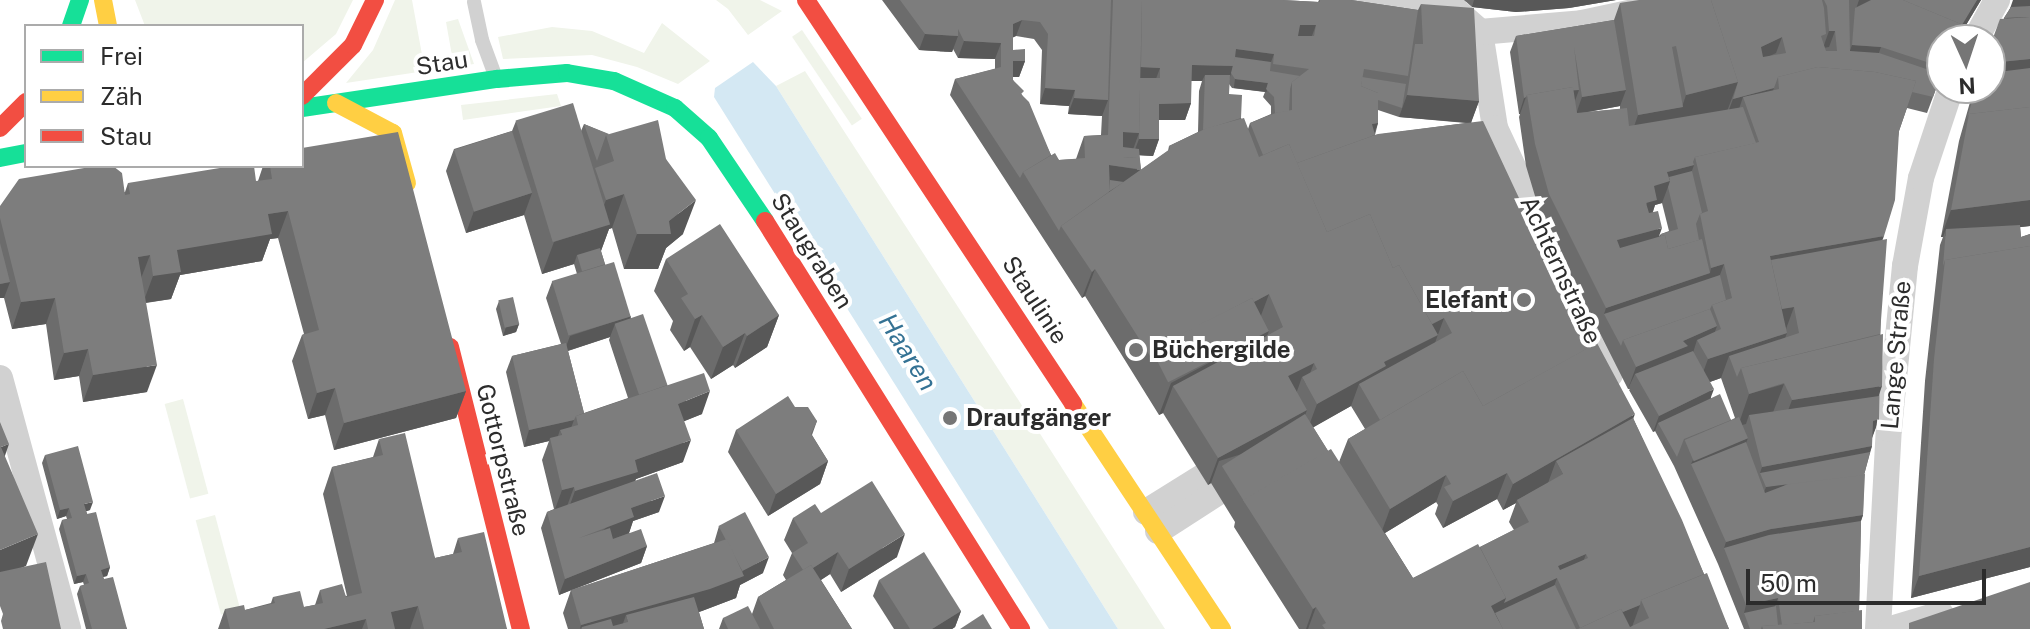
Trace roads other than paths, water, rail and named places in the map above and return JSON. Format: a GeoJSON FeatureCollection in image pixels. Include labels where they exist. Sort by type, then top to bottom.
{"type":"FeatureCollection","features":[{"type":"Feature","properties":{"kind":"street"},"geometry":{"type":"LineString","coordinates":[[72,24],[80,0]]}},
{"type":"Feature","properties":{"kind":"street"},"geometry":{"type":"LineString","coordinates":[[103,0],[108,24]]}},
{"type":"Feature","properties":{"kind":"street"},"geometry":{"type":"LineString","coordinates":[[304,94],[353,45],[375,0]]}},
{"type":"Feature","properties":{"kind":"street","name":"Staulinie"},"geometry":{"type":"LineString","coordinates":[[806,0],[1222,629]]}},
{"type":"Feature","properties":{"kind":"street"},"geometry":{"type":"LineString","coordinates":[[1355,0],[1453,4],[1480,32],[1582,23],[1689,0]]}},
{"type":"Feature","properties":{"kind":"street"},"geometry":{"type":"LineString","coordinates":[[1984,24],[1997,0]]}},
{"type":"Feature","properties":{"kind":"street","name":"Achternstraße"},"geometry":{"type":"LineString","coordinates":[[1480,32],[1495,128],[1553,281],[1623,402]]}},
{"type":"Feature","properties":{"kind":"street","name":"Stau"},"geometry":{"type":"LineString","coordinates":[[304,108],[497,79],[545,74],[590,76]]}},
{"type":"Feature","properties":{"kind":"street","name":"Staugraben"},"geometry":{"type":"LineString","coordinates":[[590,76],[626,85],[663,100],[714,145],[1021,629]]}},
{"type":"Feature","properties":{"kind":"street"},"geometry":{"type":"LineString","coordinates":[[336,103],[393,133],[410,196]]}},
{"type":"Feature","properties":{"kind":"street"},"geometry":{"type":"LineString","coordinates":[[0,128],[24,104]]}},
{"type":"Feature","properties":{"kind":"street","name":"Lange Straße"},"geometry":{"type":"LineString","coordinates":[[1878,629],[1889,429],[1905,266],[1921,178],[1946,104]]}},
{"type":"Feature","properties":{"kind":"street"},"geometry":{"type":"LineString","coordinates":[[1467,133],[1495,128]]}},
{"type":"Feature","properties":{"kind":"street"},"geometry":{"type":"LineString","coordinates":[[0,158],[24,153]]}},
{"type":"Feature","properties":{"kind":"street","name":"Gottorpstraße"},"geometry":{"type":"LineString","coordinates":[[445,328],[521,629]]}},
{"type":"Feature","properties":{"kind":"street"},"geometry":{"type":"LineString","coordinates":[[0,378],[68,629]]}},
{"type":"Feature","properties":{"kind":"street"},"geometry":{"type":"LineString","coordinates":[[1152,521],[1210,485]]}},
{"type":"Feature","properties":{"kind":"street"},"geometry":{"type":"LineString","coordinates":[[1891,629],[1961,608]]}},
{"type":"Feature","properties":{"kind":"lane"},"geometry":{"type":"LineString","coordinates":[[474,2],[482,40],[497,79]]}},
{"type":"Feature","properties":{"kind":"water","name":"Haaren"},"geometry":{"type":"Polygon","coordinates":[[[753,62],[776,86],[1118,629],[1049,629],[714,97],[715,88],[753,62]]]}},
{"type":"Feature","properties":{"kind":"place","name":"Elefant"},"geometry":{"type":"Point","coordinates":[1524,300]}},
{"type":"Feature","properties":{"kind":"place","name":"Büchergilde"},"geometry":{"type":"Point","coordinates":[1136,350]}},
{"type":"Feature","properties":{"kind":"place","name":"Draufgänger"},"geometry":{"type":"Point","coordinates":[950,418]}}]}
